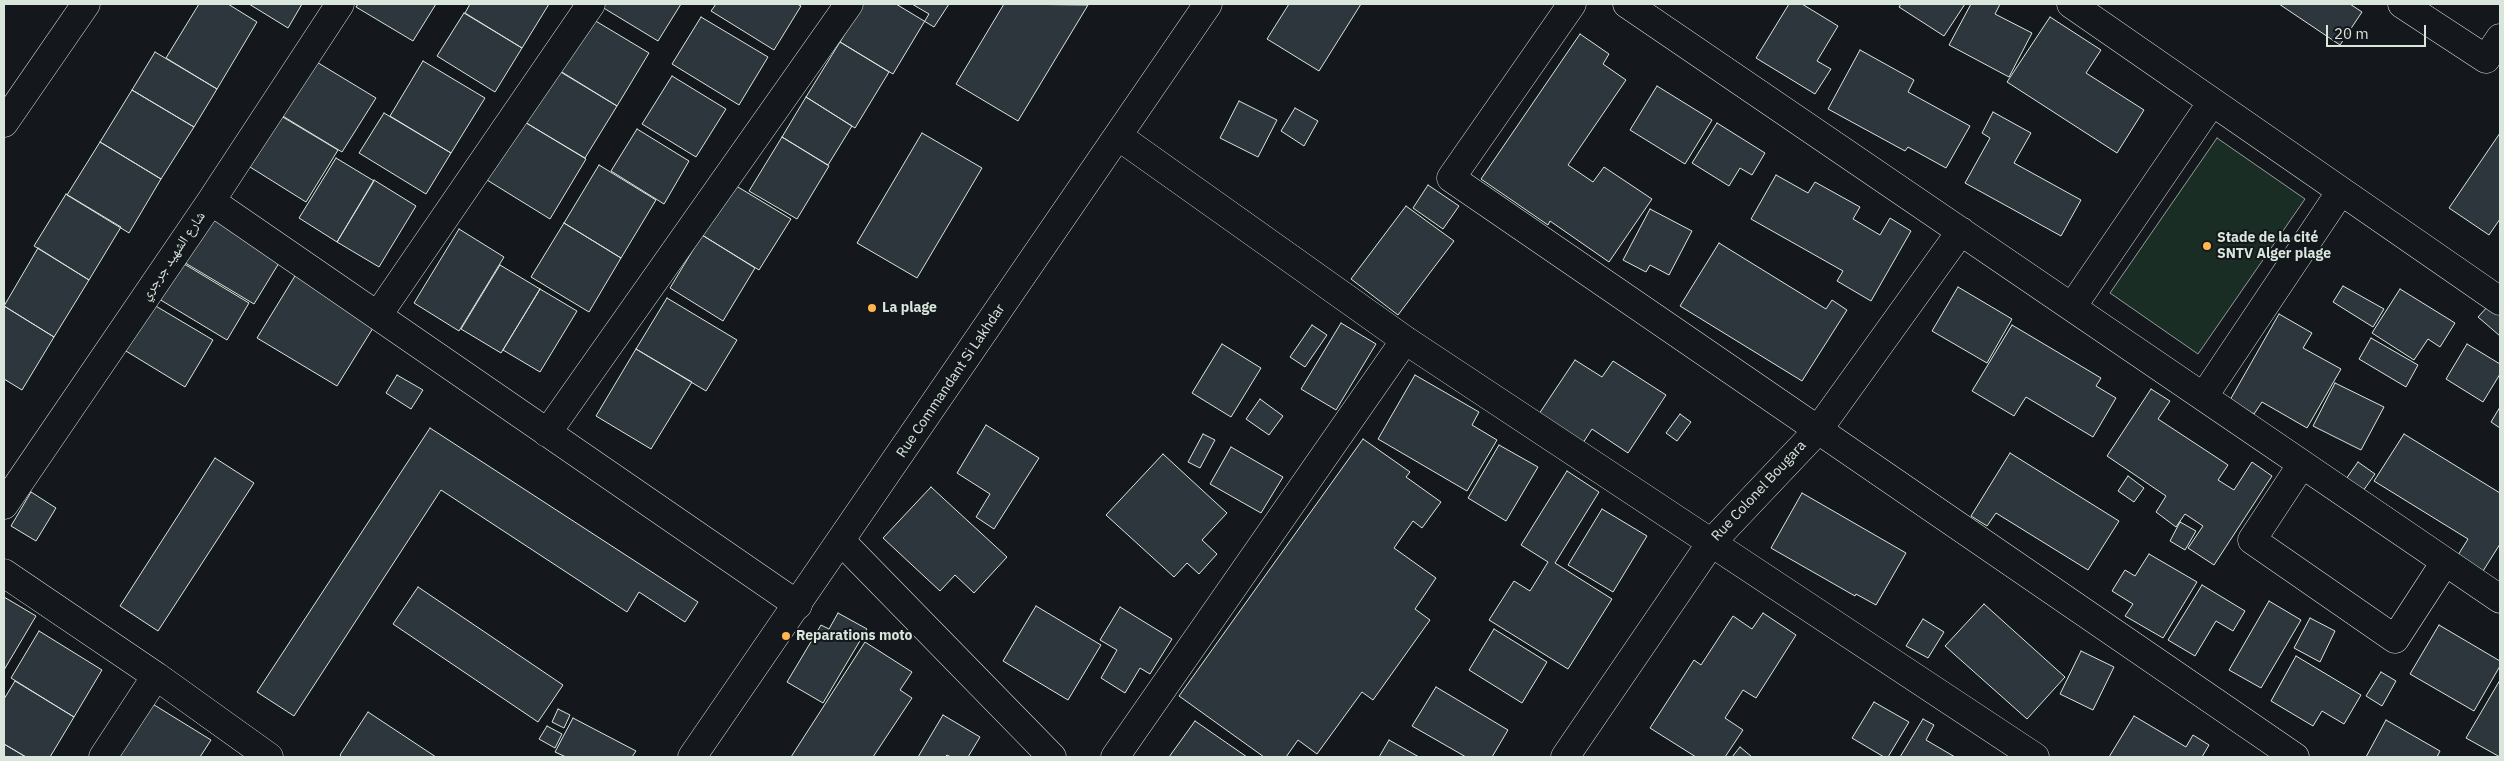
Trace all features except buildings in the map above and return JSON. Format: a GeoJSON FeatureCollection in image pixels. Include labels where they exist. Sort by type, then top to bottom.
{"type":"FeatureCollection","features":[{"type":"Feature","properties":{"kind":"street"},"geometry":{"type":"LineString","coordinates":[[4,123],[86,4]]}},
{"type":"Feature","properties":{"kind":"street","name":"شارع الشهيد جرجري"},"geometry":{"type":"LineString","coordinates":[[4,506],[211,200],[340,4]]}},
{"type":"Feature","properties":{"kind":"street"},"geometry":{"type":"LineString","coordinates":[[378,315],[590,4]]}},
{"type":"Feature","properties":{"kind":"street"},"geometry":{"type":"LineString","coordinates":[[547,432],[849,4]]}},
{"type":"Feature","properties":{"kind":"street","name":"Rue Commandant Si Lakhdar"},"geometry":{"type":"LineString","coordinates":[[692,757],[798,605],[1208,4]]}},
{"type":"Feature","properties":{"kind":"street"},"geometry":{"type":"LineString","coordinates":[[1572,4],[1451,178],[2295,757]]}},
{"type":"Feature","properties":{"kind":"street"},"geometry":{"type":"LineString","coordinates":[[1627,4],[2500,599]]}},
{"type":"Feature","properties":{"kind":"street"},"geometry":{"type":"LineString","coordinates":[[2071,4],[2500,301]]}},
{"type":"Feature","properties":{"kind":"street"},"geometry":{"type":"LineString","coordinates":[[2402,4],[2486,59],[2500,38]]}},
{"type":"Feature","properties":{"kind":"street"},"geometry":{"type":"LineString","coordinates":[[2072,307],[2212,102]]}},
{"type":"Feature","properties":{"kind":"street"},"geometry":{"type":"LineString","coordinates":[[1118,136],[1405,340],[1711,543],[2022,753]]}},
{"type":"Feature","properties":{"kind":"street"},"geometry":{"type":"LineString","coordinates":[[2204,396],[2341,191]]}},
{"type":"Feature","properties":{"kind":"street"},"geometry":{"type":"LineString","coordinates":[[211,200],[798,605]]}},
{"type":"Feature","properties":{"kind":"street","name":"Rue Colonel Bougara"},"geometry":{"type":"LineString","coordinates":[[1565,757],[1711,543],[1818,430],[1961,231]]}},
{"type":"Feature","properties":{"kind":"street"},"geometry":{"type":"LineString","coordinates":[[1115,757],[1405,340]]}},
{"type":"Feature","properties":{"kind":"street"},"geometry":{"type":"LineString","coordinates":[[2302,464],[2252,540],[2395,639],[2445,562]]}},
{"type":"Feature","properties":{"kind":"street"},"geometry":{"type":"LineString","coordinates":[[841,542],[1052,757]]}},
{"type":"Feature","properties":{"kind":"street"},"geometry":{"type":"LineString","coordinates":[[4,573],[156,676],[270,757]]}},
{"type":"Feature","properties":{"kind":"street"},"geometry":{"type":"LineString","coordinates":[[103,757],[156,676]]}},
{"type":"Feature","properties":{"kind":"green space","name":"Stade de la cité SNTV Alger plage"},"geometry":{"type":"Polygon","coordinates":[[[2217,138],[2305,199],[2198,354],[2110,293],[2217,138]]]}},
{"type":"Feature","properties":{"kind":"place","name":"Stade de la cité SNTV Alger plage"},"geometry":{"type":"Point","coordinates":[2207,246]}},
{"type":"Feature","properties":{"kind":"place","name":"La plage"},"geometry":{"type":"Point","coordinates":[872,308]}},
{"type":"Feature","properties":{"kind":"place","name":"Reparations moto"},"geometry":{"type":"Point","coordinates":[786,636]}}]}
